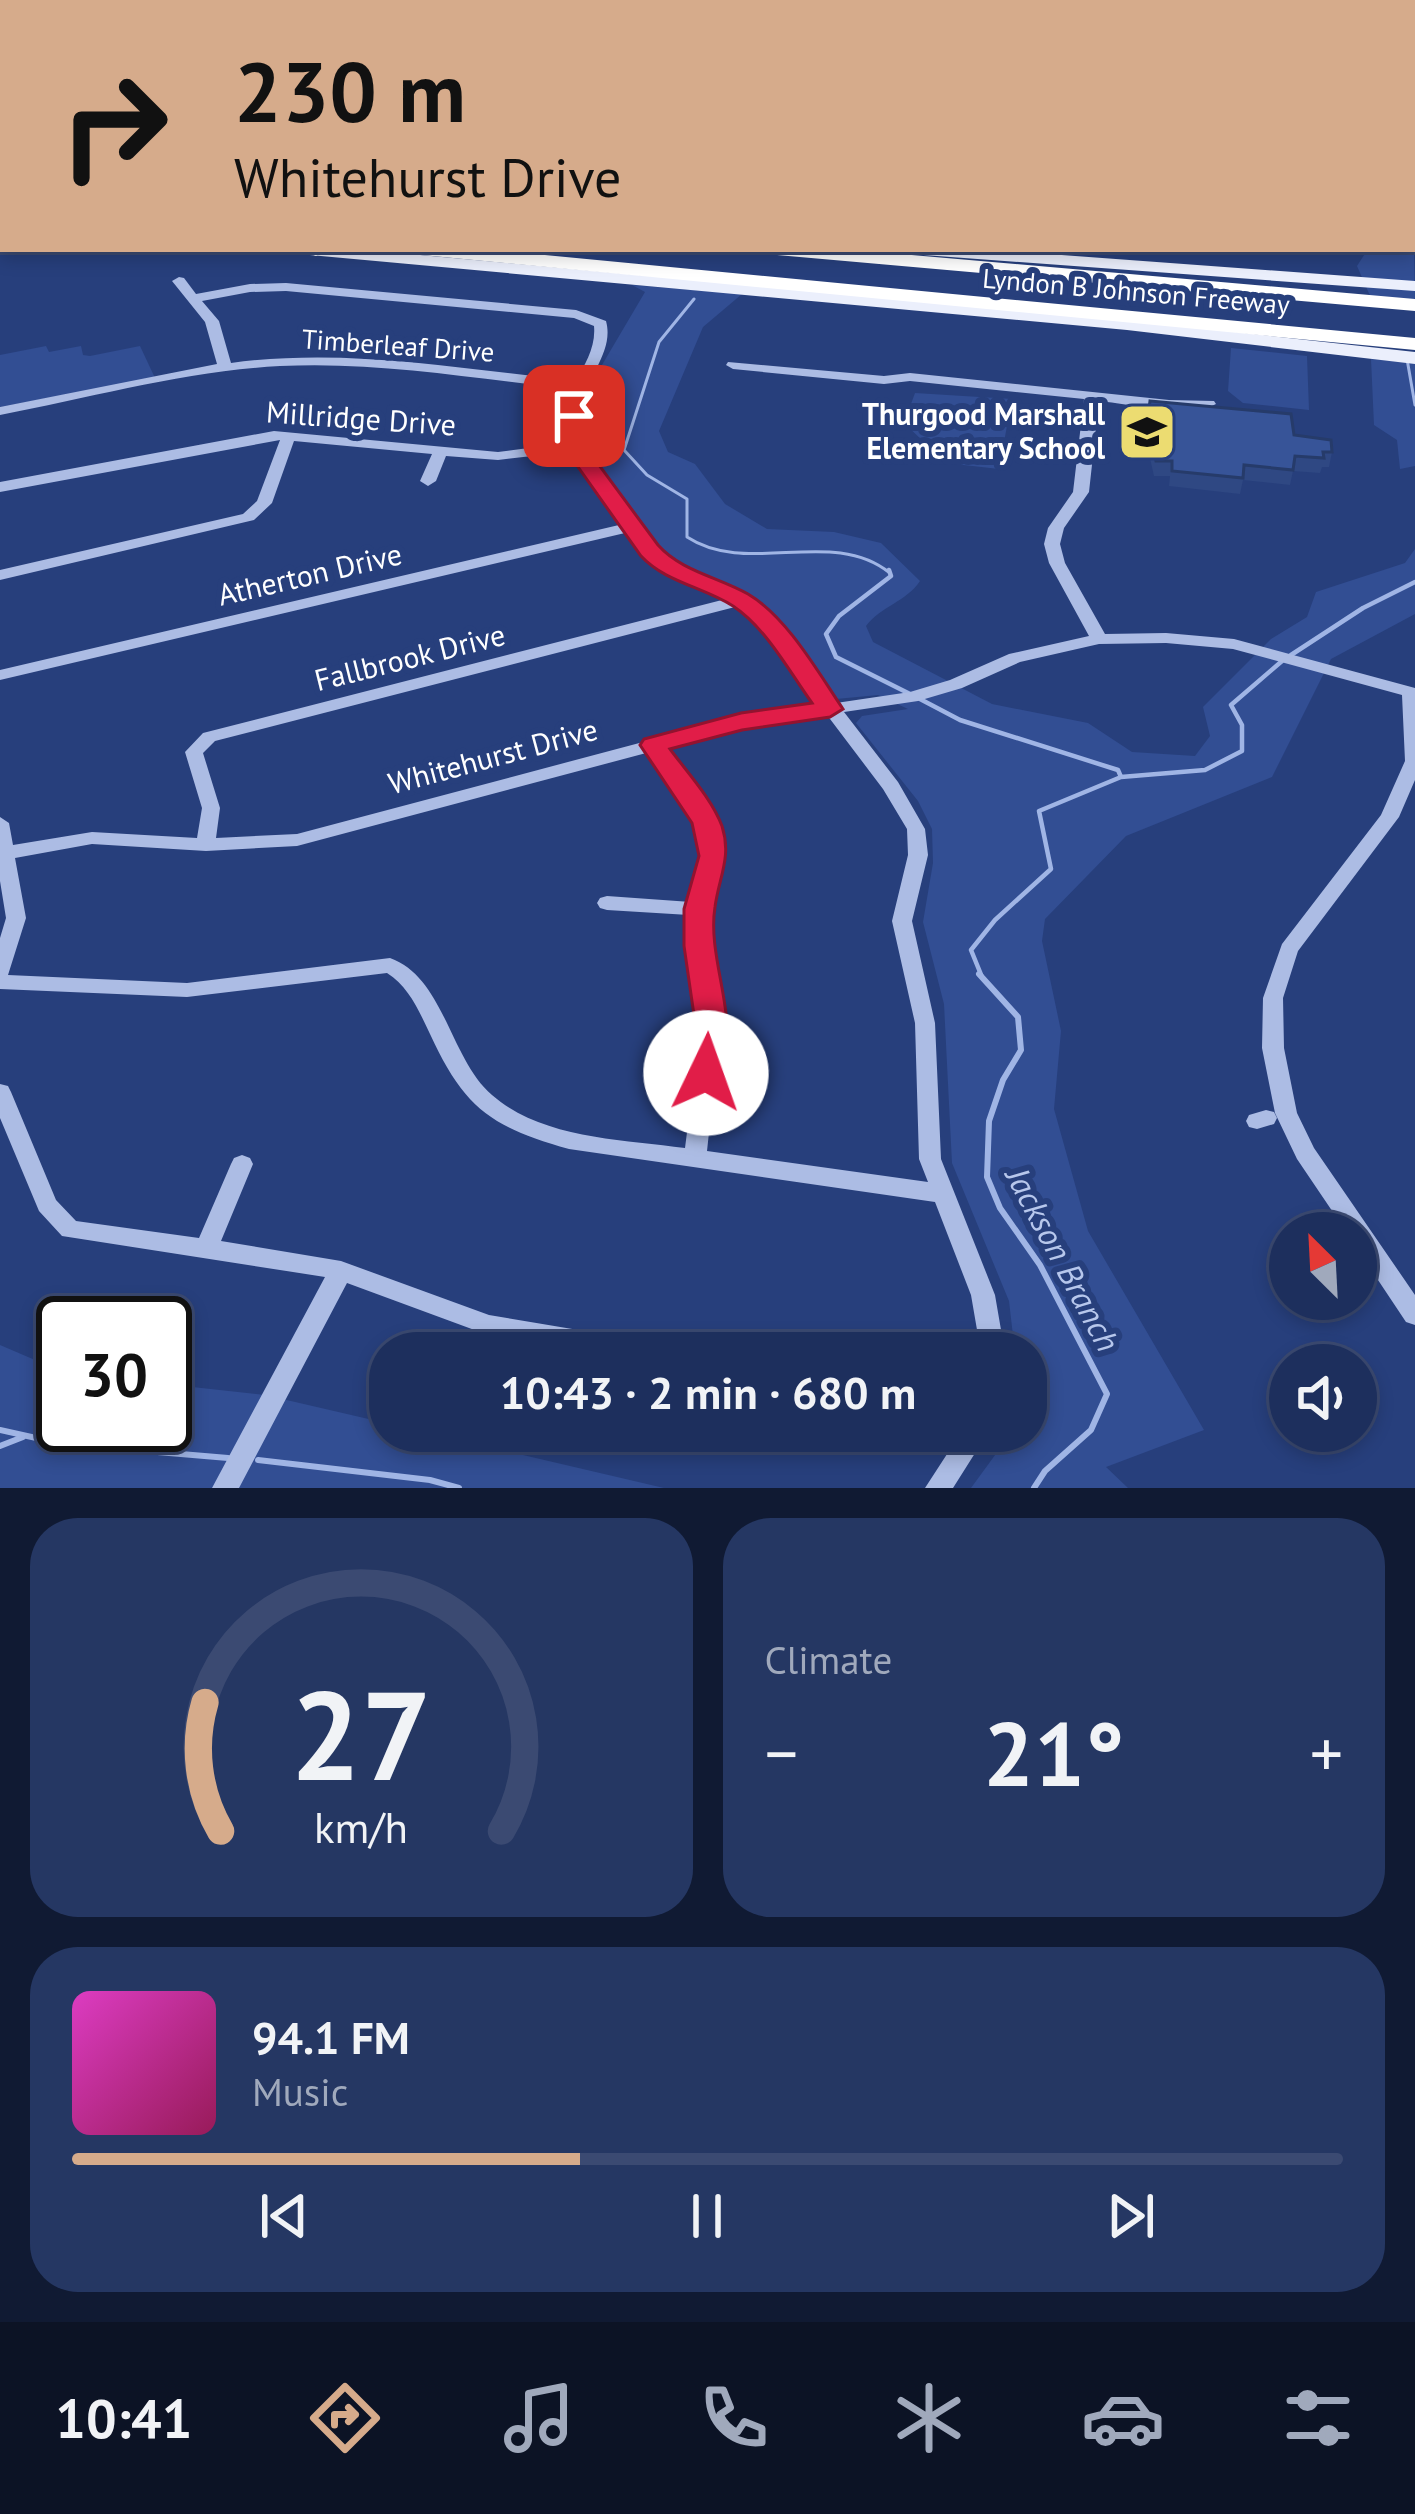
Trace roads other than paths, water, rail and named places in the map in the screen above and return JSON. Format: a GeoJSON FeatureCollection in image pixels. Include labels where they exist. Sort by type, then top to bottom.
{"type":"FeatureCollection","features":[{"type":"Feature","properties":{"kind":"highway","name":"Lyndon B Johnson Freeway"},"geometry":{"type":"LineString","coordinates":[[451,252],[1415,351]]}},
{"type":"Feature","properties":{"kind":"highway","name":"Lyndon B Johnson Freeway"},"geometry":{"type":"LineString","coordinates":[[811,252],[1415,305]]}},
{"type":"Feature","properties":{"kind":"highway"},"geometry":{"type":"LineString","coordinates":[[1129,267],[1415,290]]}},
{"type":"Feature","properties":{"kind":"highway"},"geometry":{"type":"LineString","coordinates":[[1323,346],[1415,351]]}},
{"type":"Feature","properties":{"kind":"main road"},"geometry":{"type":"LineString","coordinates":[[339,252],[1323,346]]}},
{"type":"Feature","properties":{"kind":"main road"},"geometry":{"type":"LineString","coordinates":[[946,252],[1129,267]]}},
{"type":"Feature","properties":{"kind":"street"},"geometry":{"type":"LineString","coordinates":[[179,281],[217,332],[225,368]]}},
{"type":"Feature","properties":{"kind":"street"},"geometry":{"type":"LineString","coordinates":[[194,298],[286,287],[576,314],[595,320],[604,329],[580,386],[574,416],[578,446],[661,563],[739,599],[759,614],[891,786],[916,829],[918,855],[902,921],[921,992],[925,1125],[939,1192],[983,1295],[989,1332]]}},
{"type":"Feature","properties":{"kind":"street","name":"Timberleaf Drive"},"geometry":{"type":"LineString","coordinates":[[0,411],[225,368],[340,362],[580,386]]}},
{"type":"Feature","properties":{"kind":"street"},"geometry":{"type":"LineString","coordinates":[[733,365],[1209,404]]}},
{"type":"Feature","properties":{"kind":"street"},"geometry":{"type":"LineString","coordinates":[[1092,396],[1081,492],[1056,528],[1052,544],[1057,563],[1100,639]]}},
{"type":"Feature","properties":{"kind":"street"},"geometry":{"type":"LineString","coordinates":[[0,575],[248,518],[264,503],[289,435]]}},
{"type":"Feature","properties":{"kind":"street","name":"Millridge Drive"},"geometry":{"type":"LineString","coordinates":[[0,487],[228,440],[289,435],[498,456],[578,446]]}},
{"type":"Feature","properties":{"kind":"street"},"geometry":{"type":"LineString","coordinates":[[428,481],[440,452]]}},
{"type":"Feature","properties":{"kind":"street","name":"Atherton Drive"},"geometry":{"type":"LineString","coordinates":[[0,675],[632,527]]}},
{"type":"Feature","properties":{"kind":"street","name":"Fallbrook Drive"},"geometry":{"type":"LineString","coordinates":[[206,845],[211,808],[194,752],[208,737],[719,608],[739,599]]}},
{"type":"Feature","properties":{"kind":"street","name":"Whitehurst Drive"},"geometry":{"type":"LineString","coordinates":[[4,853],[92,838],[206,845],[297,840],[741,722],[912,698],[956,685],[1015,658],[1100,639],[1210,640],[1413,693]]}},
{"type":"Feature","properties":{"kind":"street"},"geometry":{"type":"LineString","coordinates":[[1413,693],[1414,761],[1390,817],[1289,950],[1273,998],[1273,1048],[1286,1113],[1306,1153],[1415,1316]]}},
{"type":"Feature","properties":{"kind":"street"},"geometry":{"type":"LineString","coordinates":[[654,745],[706,823],[714,856],[699,909],[699,946],[711,1022],[694,1157]]}},
{"type":"Feature","properties":{"kind":"street"},"geometry":{"type":"LineString","coordinates":[[0,824],[16,918],[0,971]]}},
{"type":"Feature","properties":{"kind":"street"},"geometry":{"type":"LineString","coordinates":[[607,903],[699,909]]}},
{"type":"Feature","properties":{"kind":"street"},"geometry":{"type":"LineString","coordinates":[[0,982],[187,990],[390,965],[412,981],[452,1061],[490,1107],[528,1129],[569,1140],[939,1192]]}},
{"type":"Feature","properties":{"kind":"street"},"geometry":{"type":"LineString","coordinates":[[0,1092],[58,1220],[88,1235],[341,1271],[488,1325],[530,1332]]}},
{"type":"Feature","properties":{"kind":"street"},"geometry":{"type":"LineString","coordinates":[[206,1250],[242,1164]]}},
{"type":"Feature","properties":{"kind":"street"},"geometry":{"type":"LineString","coordinates":[[225,1488],[341,1271]]}},
{"type":"Feature","properties":{"kind":"street"},"geometry":{"type":"LineString","coordinates":[[938,1488],[962,1452]]}},
{"type":"Feature","properties":{"kind":"waterway","name":"Jackson Branch"},"geometry":{"type":"LineString","coordinates":[[694,299],[659,342],[624,450],[647,475],[687,499],[687,537],[736,553],[842,553],[890,573]]}},
{"type":"Feature","properties":{"kind":"waterway"},"geometry":{"type":"LineString","coordinates":[[1407,359],[1415,405]]}},
{"type":"Feature","properties":{"kind":"waterway","name":"Jackson Branch"},"geometry":{"type":"LineString","coordinates":[[890,573],[839,616],[826,634],[836,657],[910,694]]}},
{"type":"Feature","properties":{"kind":"waterway"},"geometry":{"type":"LineString","coordinates":[[1291,655],[1363,608],[1415,582]]}},
{"type":"Feature","properties":{"kind":"waterway"},"geometry":{"type":"LineString","coordinates":[[1121,777],[1205,770],[1242,751],[1242,725],[1231,705],[1282,661]]}},
{"type":"Feature","properties":{"kind":"waterway","name":"Jackson Branch"},"geometry":{"type":"LineString","coordinates":[[920,699],[960,720],[1118,770],[1121,777]]}},
{"type":"Feature","properties":{"kind":"waterway","name":"Jackson Branch"},"geometry":{"type":"LineString","coordinates":[[982,977],[971,950],[995,920],[1051,869],[1039,811],[1121,777]]}},
{"type":"Feature","properties":{"kind":"waterway","name":"Jackson Branch"},"geometry":{"type":"LineString","coordinates":[[979,974],[1018,1017],[1021,1050],[1003,1080],[989,1121],[987,1177],[1000,1208],[1040,1265],[1107,1394],[1091,1430],[1045,1471],[1034,1488]]}},
{"type":"Feature","properties":{"kind":"waterway"},"geometry":{"type":"LineString","coordinates":[[0,1430],[63,1444],[228,1458]]}},
{"type":"Feature","properties":{"kind":"waterway"},"geometry":{"type":"LineString","coordinates":[[0,1446],[23,1437]]}},
{"type":"Feature","properties":{"kind":"waterway"},"geometry":{"type":"LineString","coordinates":[[258,1460],[430,1480],[459,1488]]}},
{"type":"Feature","properties":{"kind":"place","name":"Thurgood Marshall Elementary School"},"geometry":{"type":"Point","coordinates":[1147,432]}}]}
